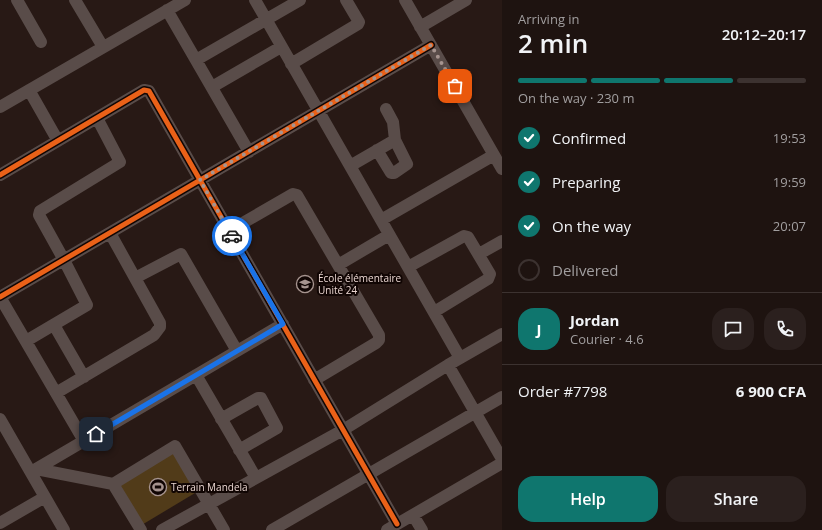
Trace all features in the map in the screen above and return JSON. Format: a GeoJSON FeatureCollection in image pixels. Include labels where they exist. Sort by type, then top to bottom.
{"type":"FeatureCollection","features":[{"type":"Feature","properties":{"kind":"street"},"geometry":{"type":"LineString","coordinates":[[17,0],[41,42]]}},
{"type":"Feature","properties":{"kind":"street"},"geometry":{"type":"LineString","coordinates":[[75,0],[102,47]]}},
{"type":"Feature","properties":{"kind":"street"},"geometry":{"type":"LineString","coordinates":[[0,107],[185,0]]}},
{"type":"Feature","properties":{"kind":"street"},"geometry":{"type":"LineString","coordinates":[[254,0],[460,358]]}},
{"type":"Feature","properties":{"kind":"street"},"geometry":{"type":"LineString","coordinates":[[196,60],[300,0]]}},
{"type":"Feature","properties":{"kind":"street"},"geometry":{"type":"LineString","coordinates":[[292,64],[358,24],[359,22],[346,0]]}},
{"type":"Feature","properties":{"kind":"street"},"geometry":{"type":"LineString","coordinates":[[381,220],[499,163],[405,0]]}},
{"type":"Feature","properties":{"kind":"street"},"geometry":{"type":"LineString","coordinates":[[420,27],[466,0]]}},
{"type":"Feature","properties":{"kind":"street"},"geometry":{"type":"LineString","coordinates":[[167,10],[249,152]]}},
{"type":"Feature","properties":{"kind":"street"},"geometry":{"type":"LineString","coordinates":[[84,441],[0,297],[431,45]]}},
{"type":"Feature","properties":{"kind":"street"},"geometry":{"type":"LineString","coordinates":[[212,87],[281,47]]}},
{"type":"Feature","properties":{"kind":"street"},"geometry":{"type":"LineString","coordinates":[[0,175],[147,89],[368,474],[392,527],[502,463]]}},
{"type":"Feature","properties":{"kind":"street"},"geometry":{"type":"LineString","coordinates":[[29,90],[58,141]]}},
{"type":"Feature","properties":{"kind":"street"},"geometry":{"type":"LineString","coordinates":[[377,150],[391,173],[394,173],[407,164],[395,140],[393,122],[386,109]]}},
{"type":"Feature","properties":{"kind":"street"},"geometry":{"type":"LineString","coordinates":[[26,341],[87,305],[39,213],[120,162],[97,118]]}},
{"type":"Feature","properties":{"kind":"street"},"geometry":{"type":"LineString","coordinates":[[350,166],[395,140]]}},
{"type":"Feature","properties":{"kind":"street"},"geometry":{"type":"LineString","coordinates":[[229,230],[293,194],[298,195],[379,335],[379,340],[376,343],[314,380]]}},
{"type":"Feature","properties":{"kind":"street"},"geometry":{"type":"LineString","coordinates":[[56,393],[154,335],[158,332],[160,327],[160,323],[110,233]]}},
{"type":"Feature","properties":{"kind":"street"},"geometry":{"type":"LineString","coordinates":[[338,265],[389,235]]}},
{"type":"Feature","properties":{"kind":"street"},"geometry":{"type":"LineString","coordinates":[[408,267],[464,236],[468,237],[479,254],[490,274],[488,279],[434,312]]}},
{"type":"Feature","properties":{"kind":"street"},"geometry":{"type":"LineString","coordinates":[[479,254],[502,241]]}},
{"type":"Feature","properties":{"kind":"street"},"geometry":{"type":"LineString","coordinates":[[136,278],[181,254],[237,351]]}},
{"type":"Feature","properties":{"kind":"street"},"geometry":{"type":"LineString","coordinates":[[33,471],[283,324]]}},
{"type":"Feature","properties":{"kind":"street"},"geometry":{"type":"LineString","coordinates":[[54,325],[84,377]]}},
{"type":"Feature","properties":{"kind":"street"},"geometry":{"type":"LineString","coordinates":[[162,530],[343,430],[448,365],[502,334]]}},
{"type":"Feature","properties":{"kind":"street"},"geometry":{"type":"LineString","coordinates":[[448,365],[502,459]]}},
{"type":"Feature","properties":{"kind":"street"},"geometry":{"type":"LineString","coordinates":[[196,375],[256,478]]}},
{"type":"Feature","properties":{"kind":"street"},"geometry":{"type":"LineString","coordinates":[[272,530],[502,397]]}},
{"type":"Feature","properties":{"kind":"street"},"geometry":{"type":"LineString","coordinates":[[221,420],[258,398],[261,398],[277,428],[239,450]]}},
{"type":"Feature","properties":{"kind":"street"},"geometry":{"type":"LineString","coordinates":[[1,424],[33,471],[45,497],[64,530]]}},
{"type":"Feature","properties":{"kind":"street"},"geometry":{"type":"LineString","coordinates":[[33,471],[113,484],[175,446],[224,530]]}},
{"type":"Feature","properties":{"kind":"street"},"geometry":{"type":"LineString","coordinates":[[113,484],[141,530]]}},
{"type":"Feature","properties":{"kind":"street"},"geometry":{"type":"LineString","coordinates":[[0,523],[45,497]]}},
{"type":"Feature","properties":{"kind":"street"},"geometry":{"type":"LineString","coordinates":[[413,515],[422,530]]}},
{"type":"Feature","properties":{"kind":"shaded area","name":"Terrain Mandela"},"geometry":{"type":"Polygon","coordinates":[[[176,449],[200,490],[140,526],[116,485],[176,449]]]}},
{"type":"Feature","properties":{"kind":"cycle path"},"geometry":{"type":"LineString","coordinates":[[0,297],[431,45]]}},
{"type":"Feature","properties":{"kind":"cycle path"},"geometry":{"type":"LineString","coordinates":[[0,175],[144,90],[149,91],[397,524]]}},
{"type":"Feature","properties":{"kind":"way so far"},"geometry":{"type":"LineString","coordinates":[[232,236],[200,180],[431,45],[455,86]]}},
{"type":"Feature","properties":{"kind":"place","name":"École élémentaire Unité 24"},"geometry":{"type":"Point","coordinates":[305,284]}},
{"type":"Feature","properties":{"kind":"place","name":"Terrain Mandela"},"geometry":{"type":"Point","coordinates":[158,487]}},
{"type":"Feature","properties":{"kind":"route"},"geometry":{"type":"LineString","coordinates":[[96,434],[283,324],[232,236]]}}]}
